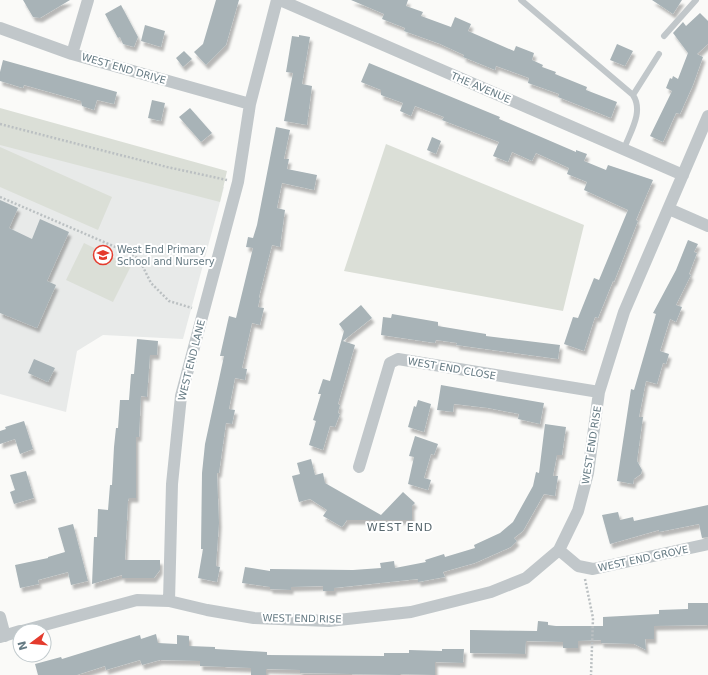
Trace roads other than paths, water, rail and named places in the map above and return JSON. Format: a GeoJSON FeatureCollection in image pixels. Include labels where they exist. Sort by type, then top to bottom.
{"type":"FeatureCollection","features":[{"type":"Feature","properties":{"kind":"street"},"geometry":{"type":"LineString","coordinates":[[72,54],[88,0]]}},
{"type":"Feature","properties":{"kind":"street","name":"WEST END LANE"},"geometry":{"type":"LineString","coordinates":[[169,601],[172,484],[181,396],[238,182],[250,104],[277,0]]}},
{"type":"Feature","properties":{"kind":"street","name":"THE AVENUE"},"geometry":{"type":"LineString","coordinates":[[280,0],[683,175]]}},
{"type":"Feature","properties":{"kind":"street","name":"WEST END DRIVE"},"geometry":{"type":"LineString","coordinates":[[0,28],[72,54],[250,104]]}},
{"type":"Feature","properties":{"kind":"street","name":"WEST END RISE"},"geometry":{"type":"LineString","coordinates":[[169,601],[207,610],[254,618],[329,621],[411,612],[491,592],[526,578],[559,550],[578,511],[588,473],[599,392],[624,312],[708,116]]}},
{"type":"Feature","properties":{"kind":"street"},"geometry":{"type":"LineString","coordinates":[[669,209],[708,226]]}},
{"type":"Feature","properties":{"kind":"street","name":"WEST END CLOSE"},"geometry":{"type":"LineString","coordinates":[[359,467],[390,363],[393,359],[398,358],[599,392]]}},
{"type":"Feature","properties":{"kind":"street","name":"WEST END GROVE"},"geometry":{"type":"LineString","coordinates":[[559,550],[583,568],[593,569],[708,544]]}},
{"type":"Feature","properties":{"kind":"street"},"geometry":{"type":"LineString","coordinates":[[51,623],[137,600],[169,601]]}},
{"type":"Feature","properties":{"kind":"street"},"geometry":{"type":"LineString","coordinates":[[0,618],[2,636],[12,633]]}},
{"type":"Feature","properties":{"kind":"lane"},"geometry":{"type":"LineString","coordinates":[[521,0],[633,95],[638,102],[638,110],[624,149]]}},
{"type":"Feature","properties":{"kind":"lane"},"geometry":{"type":"LineString","coordinates":[[664,36],[696,0]]}},
{"type":"Feature","properties":{"kind":"lane"},"geometry":{"type":"LineString","coordinates":[[633,95],[659,54]]}},
{"type":"Feature","properties":{"kind":"place","name":"West End Primary School and Nursery"},"geometry":{"type":"Point","coordinates":[103,255]}},
{"type":"Feature","properties":{"kind":"district","name":"WEST END"},"geometry":{"type":"Point","coordinates":[400,527]}}]}
